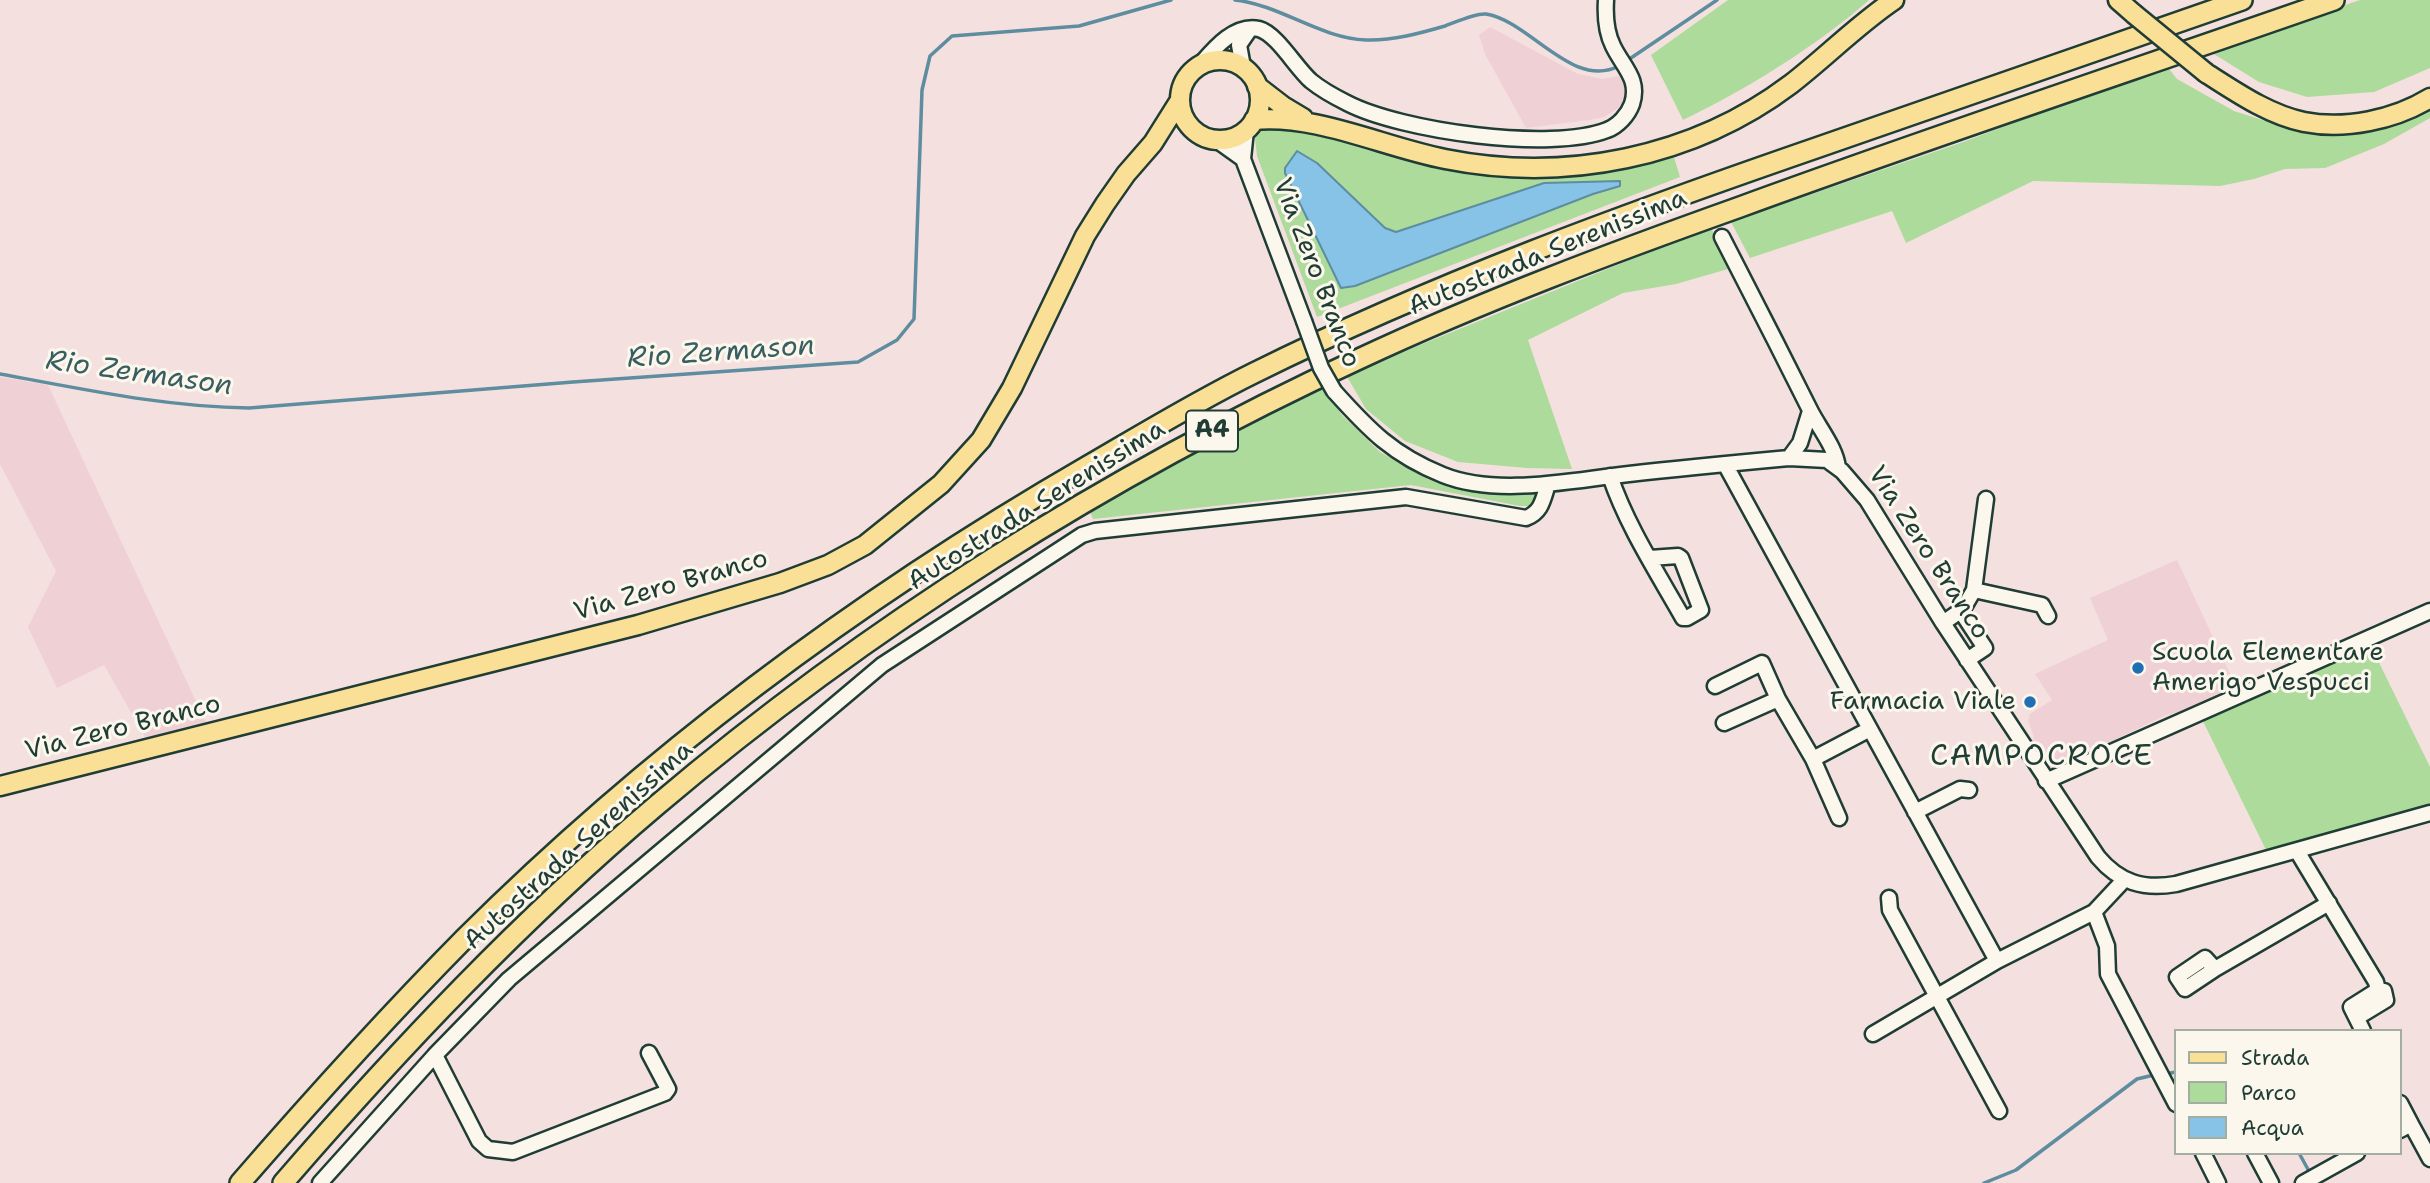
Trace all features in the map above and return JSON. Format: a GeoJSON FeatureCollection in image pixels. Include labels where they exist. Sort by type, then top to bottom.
{"type":"FeatureCollection","features":[{"type":"Feature","properties":{"kind":"highway","name":"Autostrada Serenissima"},"geometry":{"type":"LineString","coordinates":[[240,1183],[342,1066],[468,936],[639,780],[739,700],[841,624],[1022,504],[1176,414],[1253,373],[1441,287],[1617,218],[2242,0]]}},
{"type":"Feature","properties":{"kind":"highway","name":"Autostrada Serenissima"},"geometry":{"type":"LineString","coordinates":[[283,1183],[368,1085],[489,959],[571,881],[658,805],[758,724],[956,583],[1182,447],[1360,358],[1546,278],[1814,180],[2334,0]]}},
{"type":"Feature","properties":{"kind":"main road"},"geometry":{"type":"LineString","coordinates":[[1309,121],[1283,106],[1257,86],[1243,67],[1231,61],[1218,60],[1199,66],[1183,85],[1180,100],[1185,119],[1194,129],[1215,139],[1231,138],[1250,125],[1284,118],[1309,121],[1413,152],[1483,165],[1568,166],[1613,162],[1650,154],[1691,140],[1755,109],[1790,85],[1894,0]]}},
{"type":"Feature","properties":{"kind":"main road"},"geometry":{"type":"LineString","coordinates":[[2118,0],[2206,73],[2255,103],[2303,122],[2360,123],[2391,116],[2430,98]]}},
{"type":"Feature","properties":{"kind":"main road"},"geometry":{"type":"LineString","coordinates":[[1250,125],[1259,107],[1257,86]]}},
{"type":"Feature","properties":{"kind":"main road","name":"Via Zero Branco"},"geometry":{"type":"LineString","coordinates":[[0,786],[638,625],[780,583],[828,565],[865,545],[932,493],[981,440],[1012,388],[1085,236],[1126,174],[1153,143],[1180,100]]}},
{"type":"Feature","properties":{"kind":"main road"},"geometry":{"type":"LineString","coordinates":[[1153,143],[1173,132],[1194,129]]}},
{"type":"Feature","properties":{"kind":"street"},"geometry":{"type":"LineString","coordinates":[[1199,66],[1226,38],[1250,29],[1260,30],[1269,34],[1312,82],[1350,105],[1406,123],[1514,139],[1588,134],[1610,129],[1625,116],[1632,102],[1635,86],[1633,76],[1614,49],[1606,24],[1606,2]]}},
{"type":"Feature","properties":{"kind":"street"},"geometry":{"type":"LineString","coordinates":[[1243,67],[1240,45],[1250,29]]}},
{"type":"Feature","properties":{"kind":"street"},"geometry":{"type":"LineString","coordinates":[[1215,139],[1243,159],[1250,125]]}},
{"type":"Feature","properties":{"kind":"street","name":"Via Zero Branco"},"geometry":{"type":"LineString","coordinates":[[1243,159],[1321,368],[1334,391],[1369,430],[1402,455],[1445,476],[1490,485],[1548,484],[1788,458],[1827,460],[1838,468],[1867,500],[1967,660],[2098,856],[2107,868],[2124,880]]}},
{"type":"Feature","properties":{"kind":"street"},"geometry":{"type":"LineString","coordinates":[[1721,237],[1782,351],[1810,411],[1837,457],[1838,468]]}},
{"type":"Feature","properties":{"kind":"street"},"geometry":{"type":"LineString","coordinates":[[1788,458],[1800,443],[1810,411]]}},
{"type":"Feature","properties":{"kind":"street"},"geometry":{"type":"LineString","coordinates":[[1725,464],[1997,961]]}},
{"type":"Feature","properties":{"kind":"street"},"geometry":{"type":"LineString","coordinates":[[1610,476],[1617,497],[1650,558],[1683,618],[1701,610],[1681,558],[1650,558]]}},
{"type":"Feature","properties":{"kind":"street"},"geometry":{"type":"LineString","coordinates":[[320,1183],[435,1055],[509,979],[882,665],[1082,535],[1095,531],[1406,497],[1526,518],[1534,515],[1540,508],[1548,484]]}},
{"type":"Feature","properties":{"kind":"street"},"geometry":{"type":"LineString","coordinates":[[1943,623],[1960,610],[1974,590],[1986,499]]}},
{"type":"Feature","properties":{"kind":"street"},"geometry":{"type":"LineString","coordinates":[[1974,590],[2042,606],[2048,616]]}},
{"type":"Feature","properties":{"kind":"street"},"geometry":{"type":"LineString","coordinates":[[1960,610],[1985,648],[1967,660]]}},
{"type":"Feature","properties":{"kind":"street"},"geometry":{"type":"LineString","coordinates":[[2046,781],[2430,611]]}},
{"type":"Feature","properties":{"kind":"street"},"geometry":{"type":"LineString","coordinates":[[1715,686],[1762,663],[1778,699],[1813,759],[1839,818]]}},
{"type":"Feature","properties":{"kind":"street"},"geometry":{"type":"LineString","coordinates":[[1724,723],[1778,699]]}},
{"type":"Feature","properties":{"kind":"street"},"geometry":{"type":"LineString","coordinates":[[1813,759],[1870,729]]}},
{"type":"Feature","properties":{"kind":"street"},"geometry":{"type":"LineString","coordinates":[[1915,812],[1960,789],[1969,790]]}},
{"type":"Feature","properties":{"kind":"street"},"geometry":{"type":"LineString","coordinates":[[1873,1034],[1997,961],[2094,912],[2124,880],[2146,887],[2165,886],[2430,813]]}},
{"type":"Feature","properties":{"kind":"street"},"geometry":{"type":"LineString","coordinates":[[2297,851],[2376,982],[2378,990],[2384,991],[2386,1000],[2360,1024]]}},
{"type":"Feature","properties":{"kind":"street"},"geometry":{"type":"LineString","coordinates":[[1889,898],[1890,910],[1999,1111]]}},
{"type":"Feature","properties":{"kind":"street"},"geometry":{"type":"LineString","coordinates":[[2215,969],[2329,903]]}},
{"type":"Feature","properties":{"kind":"street"},"geometry":{"type":"LineString","coordinates":[[2094,912],[2107,946],[2108,974],[2174,1100]]}},
{"type":"Feature","properties":{"kind":"street"},"geometry":{"type":"LineString","coordinates":[[435,1055],[479,1141],[488,1149],[513,1152],[665,1093],[668,1089],[649,1053]]}},
{"type":"Feature","properties":{"kind":"street"},"geometry":{"type":"LineString","coordinates":[[2406,1127],[2430,1159]]}},
{"type":"Feature","properties":{"kind":"street"},"geometry":{"type":"LineString","coordinates":[[2204,1155],[2218,1183]]}},
{"type":"Feature","properties":{"kind":"street"},"geometry":{"type":"LineString","coordinates":[[2256,1155],[2271,1183]]}},
{"type":"Feature","properties":{"kind":"street"},"geometry":{"type":"LineString","coordinates":[[2305,1182],[2353,1155]]}},
{"type":"Feature","properties":{"kind":"shaded area"},"geometry":{"type":"Polygon","coordinates":[[[1490,27],[1578,74],[1602,79],[1625,75],[1631,88],[1622,106],[1604,117],[1526,128],[1485,54],[1479,35],[1490,27]]]}},
{"type":"Feature","properties":{"kind":"shaded area"},"geometry":{"type":"Polygon","coordinates":[[[0,377],[48,385],[208,727],[148,742],[104,665],[57,688],[28,627],[56,571],[0,464],[0,377]]]}},
{"type":"Feature","properties":{"kind":"shaded area","name":"Scuola Elementare Amerigo Vespucci"},"geometry":{"type":"Polygon","coordinates":[[[2177,560],[2238,691],[2192,711],[2166,715],[2054,769],[2050,768],[2033,742],[2034,736],[2028,721],[2030,714],[2052,700],[2035,674],[2108,640],[2090,598],[2177,560]]]}},
{"type":"Feature","properties":{"kind":"green space"},"geometry":{"type":"Polygon","coordinates":[[[1728,0],[1869,0],[1827,34],[1780,66],[1683,120],[1651,55],[1728,0]]]}},
{"type":"Feature","properties":{"kind":"green space"},"geometry":{"type":"Polygon","coordinates":[[[2360,0],[2430,0],[2430,68],[2374,92],[2307,97],[2259,82],[2209,51],[2360,0]]]}},
{"type":"Feature","properties":{"kind":"green space"},"geometry":{"type":"Polygon","coordinates":[[[2166,65],[2177,79],[2234,111],[2307,134],[2361,134],[2430,110],[2430,118],[2384,144],[2325,168],[2285,169],[2220,186],[2033,181],[1906,243],[1892,211],[1750,258],[1731,222],[1966,141],[2166,65]]]}},
{"type":"Feature","properties":{"kind":"green space"},"geometry":{"type":"Polygon","coordinates":[[[1276,121],[1399,157],[1444,167],[1673,154],[1680,177],[1317,317],[1257,156],[1255,138],[1260,126],[1276,121]]]}},
{"type":"Feature","properties":{"kind":"green space"},"geometry":{"type":"Polygon","coordinates":[[[1711,227],[1728,269],[1676,284],[1623,293],[1528,340],[1572,469],[1458,462],[1405,441],[1366,409],[1346,375],[1711,227]]]}},
{"type":"Feature","properties":{"kind":"green space"},"geometry":{"type":"Polygon","coordinates":[[[1321,386],[1343,416],[1380,452],[1403,465],[1457,485],[1540,488],[1538,500],[1529,506],[1520,506],[1411,485],[1093,519],[1089,509],[1321,386]]]}},
{"type":"Feature","properties":{"kind":"green space"},"geometry":{"type":"Polygon","coordinates":[[[2369,642],[2430,767],[2430,807],[2268,854],[2198,711],[2369,642]]]}},
{"type":"Feature","properties":{"kind":"water"},"geometry":{"type":"Polygon","coordinates":[[[1297,151],[1317,163],[1385,228],[1396,232],[1544,183],[1620,181],[1620,186],[1355,286],[1341,288],[1285,173],[1285,168],[1297,151]]]}},
{"type":"Feature","properties":{"kind":"waterway","name":"Rio Zermason"},"geometry":{"type":"LineString","coordinates":[[0,374],[155,401],[249,408],[858,362],[897,340],[914,319],[922,90],[930,56],[952,36],[1079,26],[1171,0]]}},
{"type":"Feature","properties":{"kind":"waterway","name":"Rio Zermason"},"geometry":{"type":"LineString","coordinates":[[1235,0],[1268,8],[1332,34],[1366,40],[1406,36],[1486,14],[1519,28],[1551,52],[1585,69],[1602,71],[1619,66]]}},
{"type":"Feature","properties":{"kind":"waterway","name":"Rio Zermason"},"geometry":{"type":"LineString","coordinates":[[1625,62],[1717,0]]}},
{"type":"Feature","properties":{"kind":"waterway"},"geometry":{"type":"LineString","coordinates":[[2165,1074],[2174,1072]]}},
{"type":"Feature","properties":{"kind":"waterway"},"geometry":{"type":"LineString","coordinates":[[1984,1183],[2016,1170],[2137,1079],[2158,1074]]}},
{"type":"Feature","properties":{"kind":"waterway"},"geometry":{"type":"LineString","coordinates":[[2300,1155],[2310,1173]]}},
{"type":"Feature","properties":{"kind":"place","name":"Scuola Elementare Amerigo Vespucci"},"geometry":{"type":"Point","coordinates":[2138,668]}},
{"type":"Feature","properties":{"kind":"place","name":"Farmacia Viale"},"geometry":{"type":"Point","coordinates":[2030,702]}},
{"type":"Feature","properties":{"kind":"district","name":"CAMPOCROCE"},"geometry":{"type":"Point","coordinates":[2042,757]}}]}
